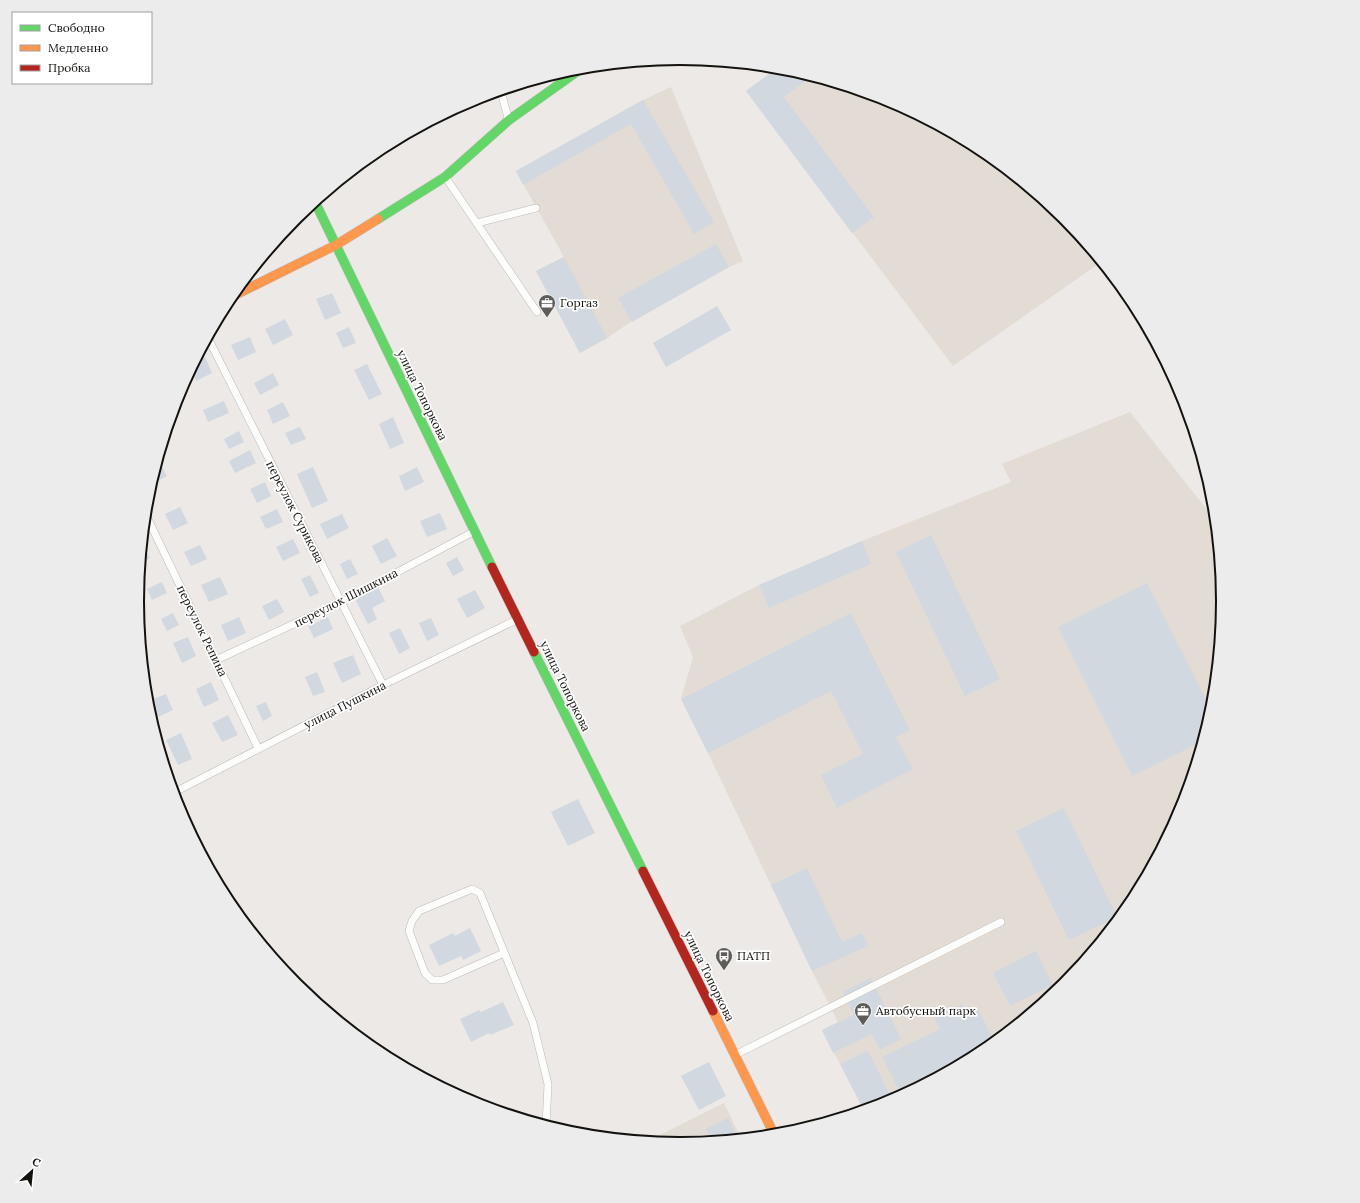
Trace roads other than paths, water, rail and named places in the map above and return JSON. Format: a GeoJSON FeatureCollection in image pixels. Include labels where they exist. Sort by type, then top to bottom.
{"type":"FeatureCollection","features":[{"type":"Feature","properties":{"kind":"main road"},"geometry":{"type":"LineString","coordinates":[[243,291],[336,245],[445,177],[509,120],[571,76]]}},
{"type":"Feature","properties":{"kind":"main road","name":"улица Топоркова"},"geometry":{"type":"LineString","coordinates":[[317,206],[474,531],[772,1130]]}},
{"type":"Feature","properties":{"kind":"lane"},"geometry":{"type":"LineString","coordinates":[[502,95],[509,120]]}},
{"type":"Feature","properties":{"kind":"lane"},"geometry":{"type":"LineString","coordinates":[[445,177],[537,312]]}},
{"type":"Feature","properties":{"kind":"lane"},"geometry":{"type":"LineString","coordinates":[[477,223],[536,208]]}},
{"type":"Feature","properties":{"kind":"lane","name":"переулок Сурикова"},"geometry":{"type":"LineString","coordinates":[[210,342],[383,685]]}},
{"type":"Feature","properties":{"kind":"lane","name":"переулок Репина"},"geometry":{"type":"LineString","coordinates":[[150,522],[258,748]]}},
{"type":"Feature","properties":{"kind":"lane","name":"переулок Шишкина"},"geometry":{"type":"LineString","coordinates":[[216,660],[341,602],[474,531]]}},
{"type":"Feature","properties":{"kind":"lane","name":"улица Пушкина"},"geometry":{"type":"LineString","coordinates":[[178,790],[383,685],[518,619]]}},
{"type":"Feature","properties":{"kind":"lane"},"geometry":{"type":"LineString","coordinates":[[504,953],[443,980],[432,980],[425,973],[409,931],[412,921],[419,911],[472,889],[480,893],[533,1023],[548,1084],[546,1121]]}},
{"type":"Feature","properties":{"kind":"lane"},"geometry":{"type":"LineString","coordinates":[[735,1055],[1001,922]]}},
{"type":"Feature","properties":{"kind":"place","name":"Горгаз"},"geometry":{"type":"Point","coordinates":[547,318]}},
{"type":"Feature","properties":{"kind":"place","name":"ПАТП"},"geometry":{"type":"Point","coordinates":[724,971]}},
{"type":"Feature","properties":{"kind":"place","name":"Автобусный парк"},"geometry":{"type":"Point","coordinates":[863,1026]}}]}
